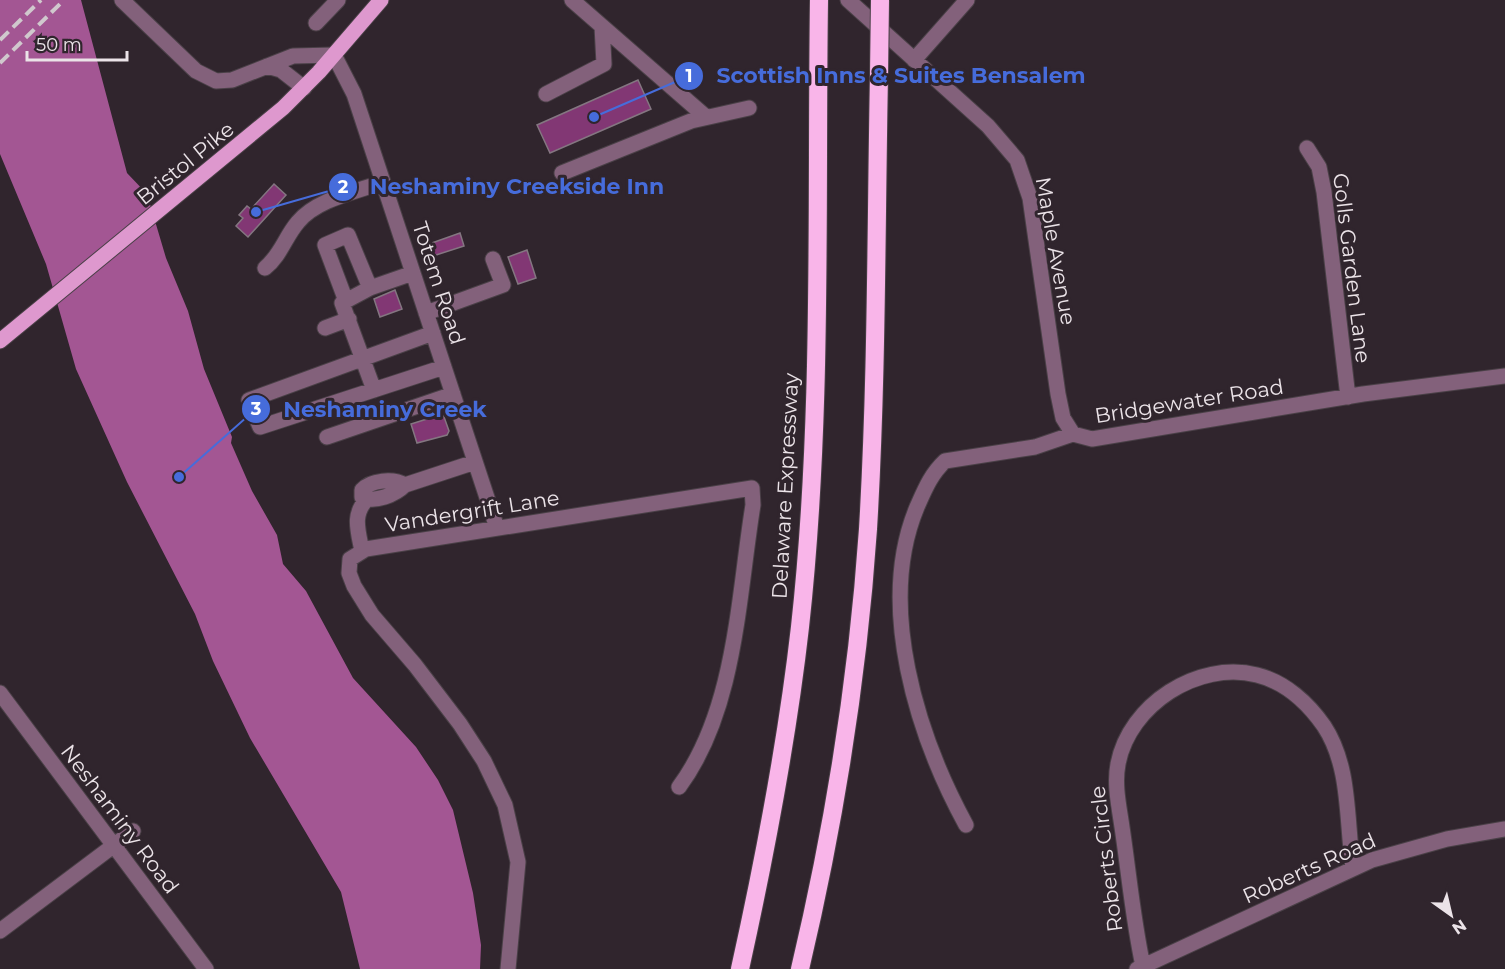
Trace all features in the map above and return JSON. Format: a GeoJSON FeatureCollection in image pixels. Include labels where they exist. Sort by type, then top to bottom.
{"type":"FeatureCollection","features":[{"type":"Feature","properties":{"kind":"highway","name":"Delaware Expressway"},"geometry":{"type":"LineString","coordinates":[[740,969],[783,747],[803,589],[813,398],[819,0]]}},
{"type":"Feature","properties":{"kind":"highway"},"geometry":{"type":"LineString","coordinates":[[800,969],[824,855],[846,722],[867,533],[875,314],[880,0]]}},
{"type":"Feature","properties":{"kind":"main road","name":"Bristol Pike"},"geometry":{"type":"LineString","coordinates":[[0,341],[178,196],[304,88],[381,0]]}},
{"type":"Feature","properties":{"kind":"street"},"geometry":{"type":"LineString","coordinates":[[122,0],[196,71],[216,81],[232,80],[293,56],[334,55]]}},
{"type":"Feature","properties":{"kind":"street"},"geometry":{"type":"LineString","coordinates":[[316,23],[338,0]]}},
{"type":"Feature","properties":{"kind":"street"},"geometry":{"type":"LineString","coordinates":[[572,0],[706,117]]}},
{"type":"Feature","properties":{"kind":"street","name":"Maple Avenue"},"geometry":{"type":"LineString","coordinates":[[848,0],[988,126],[1017,160],[1030,198],[1058,394],[1063,418],[1073,434]]}},
{"type":"Feature","properties":{"kind":"street"},"geometry":{"type":"LineString","coordinates":[[914,60],[968,0]]}},
{"type":"Feature","properties":{"kind":"street"},"geometry":{"type":"LineString","coordinates":[[546,94],[604,64],[602,26]]}},
{"type":"Feature","properties":{"kind":"street","name":"Totem Road"},"geometry":{"type":"LineString","coordinates":[[334,55],[351,86],[497,528]]}},
{"type":"Feature","properties":{"kind":"street"},"geometry":{"type":"LineString","coordinates":[[267,66],[281,70],[304,88]]}},
{"type":"Feature","properties":{"kind":"street"},"geometry":{"type":"LineString","coordinates":[[562,173],[706,117],[748,108]]}},
{"type":"Feature","properties":{"kind":"street","name":"Golls Garden Lane"},"geometry":{"type":"LineString","coordinates":[[1307,148],[1319,167],[1324,192],[1348,397]]}},
{"type":"Feature","properties":{"kind":"street"},"geometry":{"type":"LineString","coordinates":[[264,268],[279,253],[297,223],[315,207],[383,182]]}},
{"type":"Feature","properties":{"kind":"street"},"geometry":{"type":"LineString","coordinates":[[346,301],[325,245],[348,235],[370,288]]}},
{"type":"Feature","properties":{"kind":"street"},"geometry":{"type":"LineString","coordinates":[[426,313],[503,285],[493,259]]}},
{"type":"Feature","properties":{"kind":"street"},"geometry":{"type":"LineString","coordinates":[[374,390],[342,303],[370,288],[413,273]]}},
{"type":"Feature","properties":{"kind":"street"},"geometry":{"type":"LineString","coordinates":[[324,328],[349,319]]}},
{"type":"Feature","properties":{"kind":"street"},"geometry":{"type":"LineString","coordinates":[[433,333],[249,400],[260,427],[444,367]]}},
{"type":"Feature","properties":{"kind":"street","name":"Bridgewater Road"},"geometry":{"type":"LineString","coordinates":[[966,825],[928,741],[901,632],[900,578],[907,530],[926,485],[945,460],[1035,447],[1073,434],[1092,439],[1348,397],[1505,376]]}},
{"type":"Feature","properties":{"kind":"street"},"geometry":{"type":"LineString","coordinates":[[327,437],[453,394]]}},
{"type":"Feature","properties":{"kind":"street"},"geometry":{"type":"LineString","coordinates":[[362,550],[356,521],[357,509],[367,499],[398,492],[405,485],[475,462]]}},
{"type":"Feature","properties":{"kind":"street","name":"Vandergrift Lane"},"geometry":{"type":"LineString","coordinates":[[508,969],[518,862],[505,805],[484,761],[460,724],[361,599],[348,566],[352,556],[362,550],[752,488],[753,505],[724,684],[700,754],[679,787]]}},
{"type":"Feature","properties":{"kind":"street","name":"Roberts Circle"},"geometry":{"type":"LineString","coordinates":[[1140,968],[1118,800],[1118,762],[1130,732],[1143,715],[1167,693],[1186,683],[1223,673],[1256,675],[1287,689],[1310,708],[1324,727],[1338,754],[1346,795],[1353,867]]}},
{"type":"Feature","properties":{"kind":"street","name":"Neshaminy Road"},"geometry":{"type":"LineString","coordinates":[[0,693],[206,969]]}},
{"type":"Feature","properties":{"kind":"street","name":"Roberts Road"},"geometry":{"type":"LineString","coordinates":[[1140,968],[1353,867],[1447,838],[1505,829]]}},
{"type":"Feature","properties":{"kind":"street"},"geometry":{"type":"LineString","coordinates":[[0,931],[133,831]]}},
{"type":"Feature","properties":{"kind":"shaded area"},"geometry":{"type":"Polygon","coordinates":[[[0,0],[81,0],[127,173],[147,194],[166,258],[188,311],[204,369],[232,437],[231,443],[252,491],[277,535],[283,564],[306,591],[353,678],[416,747],[438,780],[453,810],[473,893],[481,945],[480,969],[360,969],[341,892],[250,738],[213,661],[195,614],[127,482],[76,369],[46,264],[0,154],[0,0]]]}},
{"type":"Feature","properties":{"kind":"building"},"geometry":{"type":"Polygon","coordinates":[[[638,80],[651,109],[550,153],[537,125],[638,80]]]}},
{"type":"Feature","properties":{"kind":"building"},"geometry":{"type":"Polygon","coordinates":[[[274,184],[286,195],[248,237],[236,226],[243,218],[239,215],[247,206],[251,209],[274,184]]]}},
{"type":"Feature","properties":{"kind":"building"},"geometry":{"type":"Polygon","coordinates":[[[460,233],[464,246],[433,256],[429,244],[460,233]]]}},
{"type":"Feature","properties":{"kind":"building"},"geometry":{"type":"Polygon","coordinates":[[[527,250],[536,278],[518,284],[508,257],[527,250]]]}},
{"type":"Feature","properties":{"kind":"building"},"geometry":{"type":"Polygon","coordinates":[[[395,290],[402,309],[380,317],[374,299],[395,290]]]}},
{"type":"Feature","properties":{"kind":"building"},"geometry":{"type":"Polygon","coordinates":[[[443,414],[449,431],[447,435],[417,443],[411,424],[443,414]]]}},
{"type":"Feature","properties":{"kind":"railway"},"geometry":{"type":"LineString","coordinates":[[0,40],[41,0]]}},
{"type":"Feature","properties":{"kind":"railway"},"geometry":{"type":"LineString","coordinates":[[0,63],[64,0]]}},
{"type":"Feature","properties":{"kind":"place","name":"Scottish Inns & Suites Bensalem"},"geometry":{"type":"Point","coordinates":[594,117]}},
{"type":"Feature","properties":{"kind":"place","name":"Neshaminy Creekside Inn"},"geometry":{"type":"Point","coordinates":[256,212]}},
{"type":"Feature","properties":{"kind":"place","name":"Neshaminy Creek"},"geometry":{"type":"Point","coordinates":[179,477]}}]}
